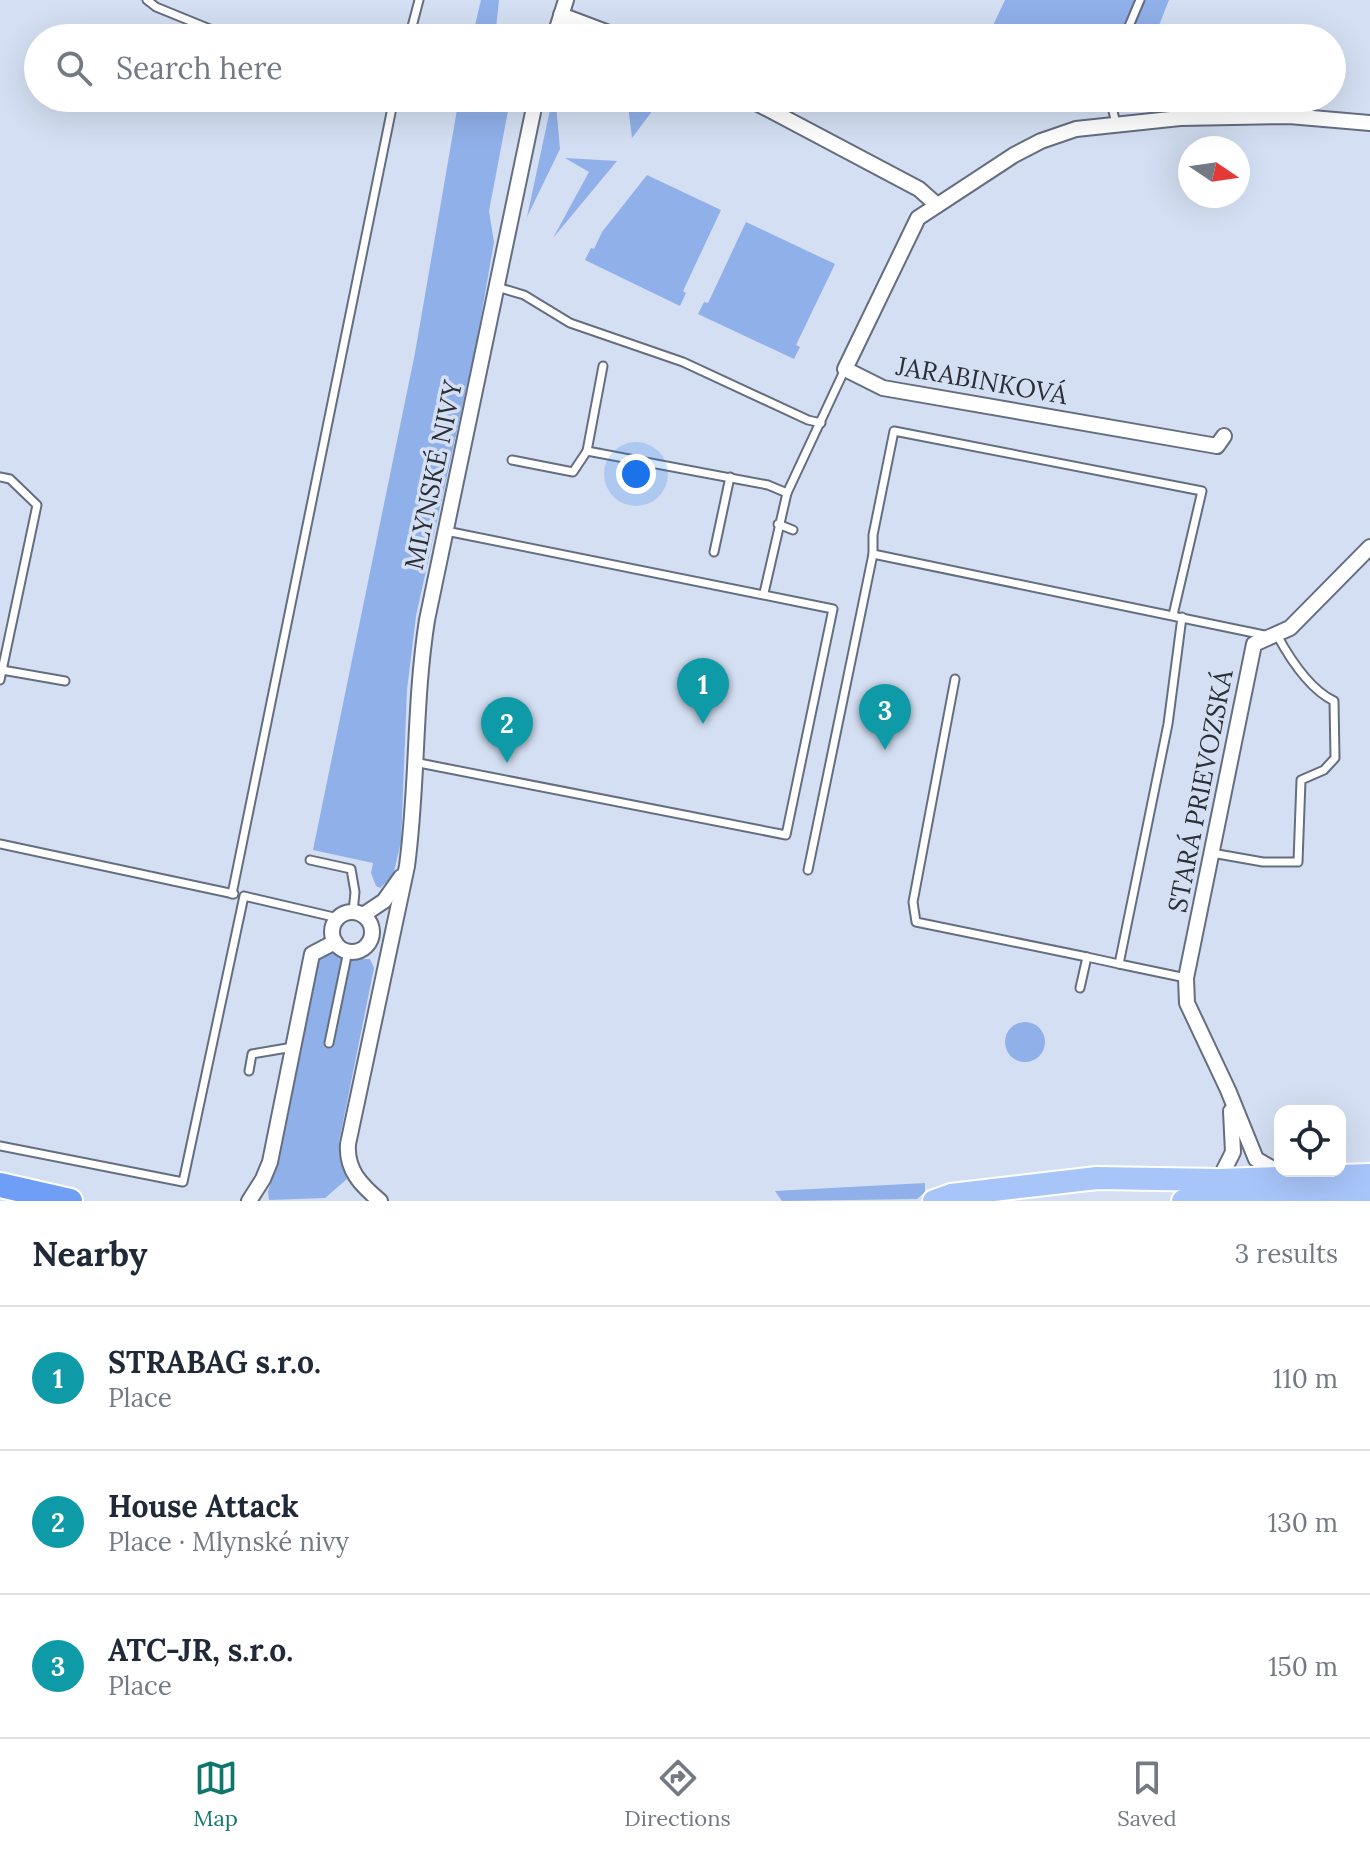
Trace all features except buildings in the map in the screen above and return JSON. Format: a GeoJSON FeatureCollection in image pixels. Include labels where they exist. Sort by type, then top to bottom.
{"type":"FeatureCollection","features":[{"type":"Feature","properties":{"kind":"highway"},"geometry":{"type":"LineString","coordinates":[[0,1185],[70,1201]]}},
{"type":"Feature","properties":{"kind":"main road"},"geometry":{"type":"LineString","coordinates":[[934,1201],[951,1195],[1097,1178],[1219,1180],[1370,1175]]}},
{"type":"Feature","properties":{"kind":"main road"},"geometry":{"type":"LineString","coordinates":[[1183,1201],[1370,1196]]}},
{"type":"Feature","properties":{"kind":"street"},"geometry":{"type":"LineString","coordinates":[[558,24],[566,0]]}},
{"type":"Feature","properties":{"kind":"street"},"geometry":{"type":"LineString","coordinates":[[561,15],[585,24]]}},
{"type":"Feature","properties":{"kind":"street","name":"MLYNSKÉ NIVY"},"geometry":{"type":"LineString","coordinates":[[380,1201],[356,1177],[347,1153],[407,866],[413,821],[421,659],[533,112]]}},
{"type":"Feature","properties":{"kind":"street"},"geometry":{"type":"LineString","coordinates":[[773,112],[919,189],[937,205]]}},
{"type":"Feature","properties":{"kind":"street"},"geometry":{"type":"LineString","coordinates":[[845,369],[918,218],[1014,155],[1041,141],[1076,129],[1180,118],[1289,116],[1370,123]]}},
{"type":"Feature","properties":{"kind":"street","name":"JARABINKOVÁ"},"geometry":{"type":"LineString","coordinates":[[845,369],[883,388],[1217,446],[1224,436]]}},
{"type":"Feature","properties":{"kind":"street","name":"STARÁ PRIEVOZSKÁ"},"geometry":{"type":"LineString","coordinates":[[1290,1179],[1256,1159],[1187,1003],[1186,978],[1254,644],[1290,628],[1370,547]]}},
{"type":"Feature","properties":{"kind":"street","name":"MLYNSKÉ NIVY"},"geometry":{"type":"LineString","coordinates":[[342,947],[360,950],[364,924],[390,894],[407,866]]}},
{"type":"Feature","properties":{"kind":"street","name":"MLYNSKÉ NIVY"},"geometry":{"type":"LineString","coordinates":[[338,918],[385,925],[398,915]]}},
{"type":"Feature","properties":{"kind":"street"},"geometry":{"type":"LineString","coordinates":[[249,1201],[270,1162],[312,954],[342,947],[332,932],[338,918]]}},
{"type":"Feature","properties":{"kind":"street"},"geometry":{"type":"LineString","coordinates":[[364,924],[384,970]]}},
{"type":"Feature","properties":{"kind":"street","name":"STARÁ PRIEVOZSKÁ"},"geometry":{"type":"LineString","coordinates":[[1219,1180],[1233,1152],[1228,1090]]}},
{"type":"Feature","properties":{"kind":"lane"},"geometry":{"type":"LineString","coordinates":[[147,0],[156,7],[198,24]]}},
{"type":"Feature","properties":{"kind":"lane"},"geometry":{"type":"LineString","coordinates":[[413,24],[419,0]]}},
{"type":"Feature","properties":{"kind":"lane"},"geometry":{"type":"LineString","coordinates":[[1130,24],[1140,0]]}},
{"type":"Feature","properties":{"kind":"lane"},"geometry":{"type":"LineString","coordinates":[[232,894],[391,112]]}},
{"type":"Feature","properties":{"kind":"lane"},"geometry":{"type":"LineString","coordinates":[[1113,112],[1116,124]]}},
{"type":"Feature","properties":{"kind":"lane"},"geometry":{"type":"LineString","coordinates":[[497,287],[524,295],[570,323],[683,362],[808,420],[821,423]]}},
{"type":"Feature","properties":{"kind":"lane"},"geometry":{"type":"LineString","coordinates":[[512,460],[573,472],[587,451],[603,366]]}},
{"type":"Feature","properties":{"kind":"lane"},"geometry":{"type":"LineString","coordinates":[[764,593],[787,493],[845,369]]}},
{"type":"Feature","properties":{"kind":"lane"},"geometry":{"type":"LineString","coordinates":[[808,870],[873,554],[873,535],[894,431],[1202,491],[1178,616],[1168,724],[1119,964]]}},
{"type":"Feature","properties":{"kind":"lane"},"geometry":{"type":"LineString","coordinates":[[587,451],[730,477],[768,485],[787,493]]}},
{"type":"Feature","properties":{"kind":"lane"},"geometry":{"type":"LineString","coordinates":[[0,477],[10,479],[37,505],[0,680]]}},
{"type":"Feature","properties":{"kind":"lane"},"geometry":{"type":"LineString","coordinates":[[714,552],[730,477]]}},
{"type":"Feature","properties":{"kind":"lane"},"geometry":{"type":"LineString","coordinates":[[778,524],[793,530]]}},
{"type":"Feature","properties":{"kind":"lane"},"geometry":{"type":"LineString","coordinates":[[414,762],[786,835],[833,609],[446,531]]}},
{"type":"Feature","properties":{"kind":"lane"},"geometry":{"type":"LineString","coordinates":[[873,554],[1274,635],[1319,694],[1334,701],[1335,758],[1324,770],[1301,780],[1298,862],[1263,862],[1212,853]]}},
{"type":"Feature","properties":{"kind":"lane"},"geometry":{"type":"LineString","coordinates":[[2,670],[65,681]]}},
{"type":"Feature","properties":{"kind":"lane"},"geometry":{"type":"LineString","coordinates":[[955,679],[913,902],[916,922],[1186,978]]}},
{"type":"Feature","properties":{"kind":"lane"},"geometry":{"type":"LineString","coordinates":[[0,844],[338,918]]}},
{"type":"Feature","properties":{"kind":"lane"},"geometry":{"type":"LineString","coordinates":[[310,860],[351,869],[364,924]]}},
{"type":"Feature","properties":{"kind":"lane"},"geometry":{"type":"LineString","coordinates":[[0,1146],[183,1182],[244,896]]}},
{"type":"Feature","properties":{"kind":"lane"},"geometry":{"type":"LineString","coordinates":[[329,1043],[342,947]]}},
{"type":"Feature","properties":{"kind":"lane"},"geometry":{"type":"LineString","coordinates":[[1080,988],[1087,957]]}},
{"type":"Feature","properties":{"kind":"lane"},"geometry":{"type":"LineString","coordinates":[[249,1071],[252,1054],[293,1047]]}},
{"type":"Feature","properties":{"kind":"shaded area"},"geometry":{"type":"Polygon","coordinates":[[[481,0],[499,0],[496,24],[475,24],[481,0]]]}},
{"type":"Feature","properties":{"kind":"shaded area"},"geometry":{"type":"Polygon","coordinates":[[[1005,0],[1169,0],[1160,24],[994,24],[1005,0]]]}},
{"type":"Feature","properties":{"kind":"shaded area"},"geometry":{"type":"Polygon","coordinates":[[[457,112],[508,112],[489,211],[494,242],[477,340],[416,616],[407,690],[401,842],[393,876],[380,888],[376,886],[371,873],[373,863],[313,850],[415,353],[457,112]]]}},
{"type":"Feature","properties":{"kind":"shaded area"},"geometry":{"type":"Polygon","coordinates":[[[550,112],[557,112],[560,149],[527,217],[550,112]]]}},
{"type":"Feature","properties":{"kind":"shaded area"},"geometry":{"type":"Polygon","coordinates":[[[629,112],[652,112],[632,138],[629,112]]]}},
{"type":"Feature","properties":{"kind":"shaded area"},"geometry":{"type":"Polygon","coordinates":[[[565,158],[617,161],[553,238],[589,172],[565,158]]]}},
{"type":"Feature","properties":{"kind":"shaded area"},"geometry":{"type":"Polygon","coordinates":[[[647,175],[721,210],[683,291],[686,293],[680,306],[585,260],[602,232],[647,175]]]}},
{"type":"Feature","properties":{"kind":"shaded area"},"geometry":{"type":"Polygon","coordinates":[[[746,222],[835,264],[796,345],[800,347],[794,359],[698,314],[704,302],[708,303],[746,222]]]}},
{"type":"Feature","properties":{"kind":"shaded area"},"geometry":{"type":"Polygon","coordinates":[[[333,953],[351,959],[370,959],[374,968],[339,1142],[340,1159],[347,1179],[325,1198],[269,1200],[268,1192],[318,958],[333,953]]]}},
{"type":"Feature","properties":{"kind":"shaded area"},"geometry":{"type":"Polygon","coordinates":[[[1025,1022],[1039,1028],[1045,1042],[1039,1056],[1025,1062],[1011,1056],[1005,1042],[1011,1028],[1025,1022]]]}},
{"type":"Feature","properties":{"kind":"shaded area"},"geometry":{"type":"Polygon","coordinates":[[[925,1183],[925,1192],[917,1199],[782,1201],[775,1191],[925,1183]]]}},
{"type":"Feature","properties":{"kind":"place","name":"STRABAG s.r.o."},"geometry":{"type":"Point","coordinates":[703,724]}},
{"type":"Feature","properties":{"kind":"place","name":"ATC-JR, s.r.o."},"geometry":{"type":"Point","coordinates":[885,750]}},
{"type":"Feature","properties":{"kind":"place","name":"House Attack"},"geometry":{"type":"Point","coordinates":[507,763]}}]}
